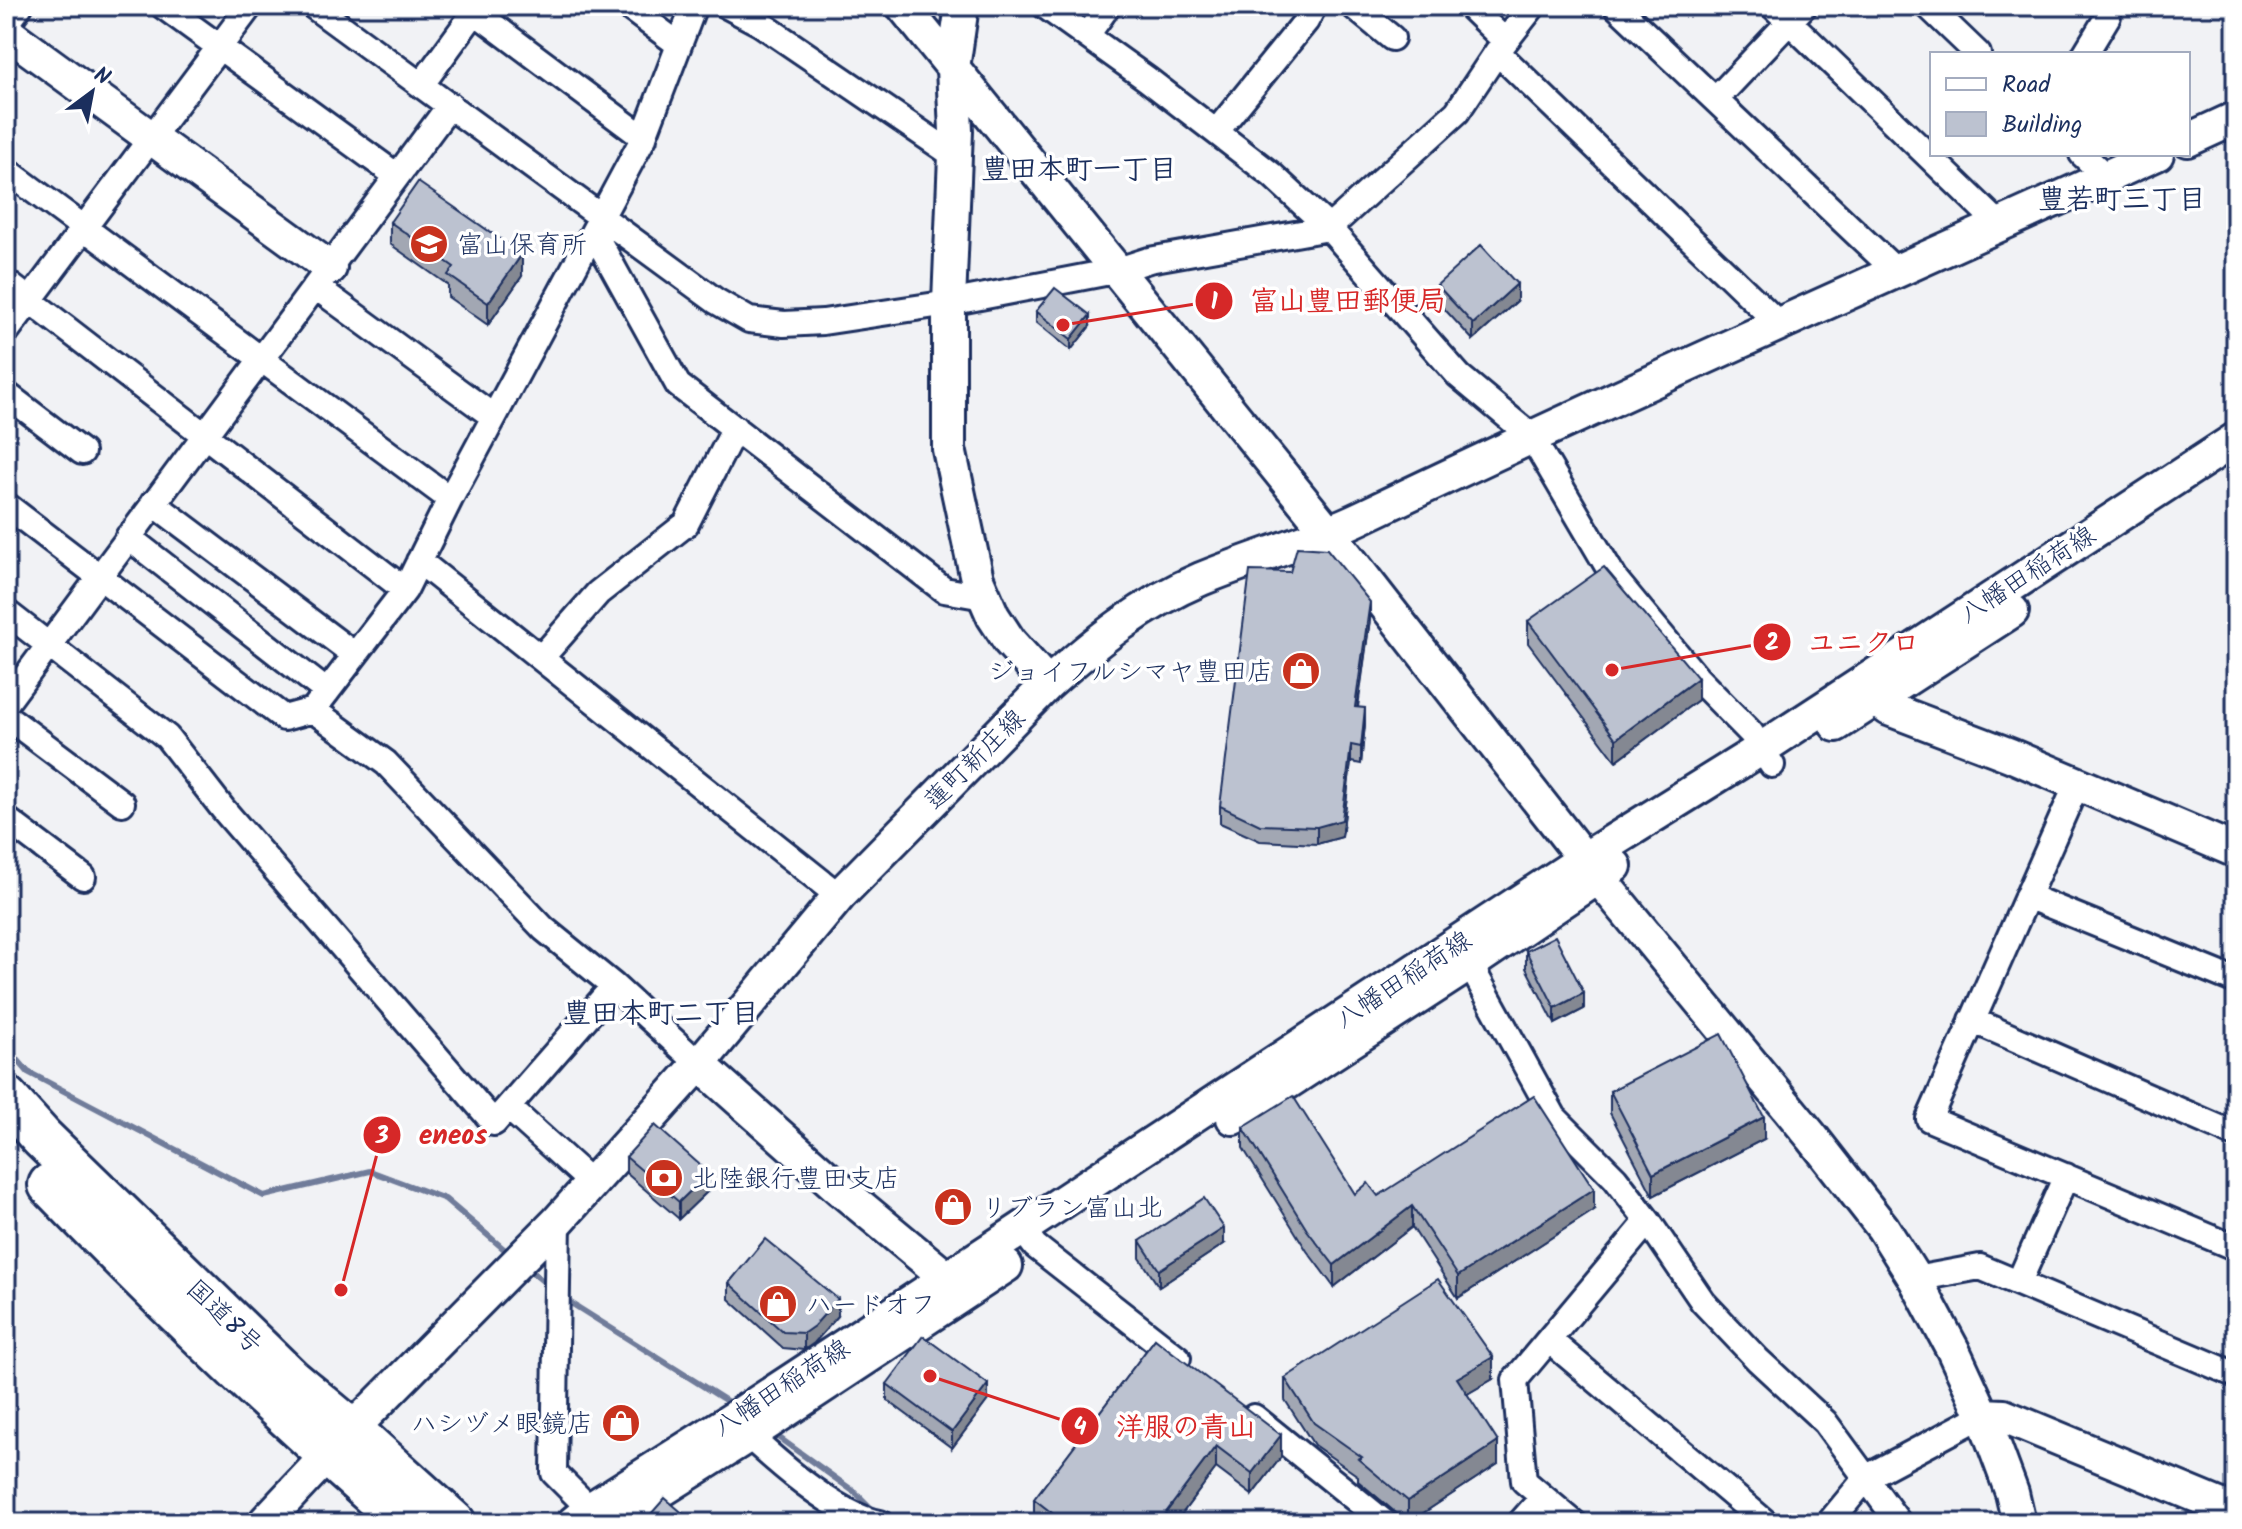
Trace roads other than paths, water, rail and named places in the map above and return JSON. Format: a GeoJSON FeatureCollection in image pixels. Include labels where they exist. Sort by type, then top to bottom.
{"type":"FeatureCollection","features":[{"type":"Feature","properties":{"kind":"highway","name":"国道8号"},"geometry":{"type":"LineString","coordinates":[[6,1098],[42,1138],[291,1380],[405,1523]]}},
{"type":"Feature","properties":{"kind":"highway","name":"国道8号"},"geometry":{"type":"LineString","coordinates":[[6,1138],[152,1291],[340,1442],[454,1523]]}},
{"type":"Feature","properties":{"kind":"street"},"geometry":{"type":"LineString","coordinates":[[6,25],[20,6]]}},
{"type":"Feature","properties":{"kind":"street"},"geometry":{"type":"LineString","coordinates":[[163,6],[397,176]]}},
{"type":"Feature","properties":{"kind":"street"},"geometry":{"type":"LineString","coordinates":[[6,332],[250,6]]}},
{"type":"Feature","properties":{"kind":"street"},"geometry":{"type":"LineString","coordinates":[[313,6],[450,105],[598,226],[749,320],[784,324],[823,322],[949,303],[1115,271],[1149,260],[1329,228],[1457,112],[1501,46],[1533,6]]}},
{"type":"Feature","properties":{"kind":"street"},"geometry":{"type":"LineString","coordinates":[[627,6],[678,44]]}},
{"type":"Feature","properties":{"kind":"street"},"geometry":{"type":"LineString","coordinates":[[6,505],[284,718],[320,701],[405,590],[450,499],[644,138],[694,6]]}},
{"type":"Feature","properties":{"kind":"street"},"geometry":{"type":"LineString","coordinates":[[727,6],[761,24],[955,156]]}},
{"type":"Feature","properties":{"kind":"street"},"geometry":{"type":"LineString","coordinates":[[903,6],[1329,533],[1591,868],[1883,1228],[1953,1350],[1983,1415],[2012,1493],[2019,1523]]}},
{"type":"Feature","properties":{"kind":"street"},"geometry":{"type":"LineString","coordinates":[[962,6],[953,68],[955,156],[949,303],[949,449],[977,579],[984,597],[1010,642],[1048,684]]}},
{"type":"Feature","properties":{"kind":"street"},"geometry":{"type":"LineString","coordinates":[[1045,6],[1272,175],[1329,228],[1459,376],[1531,436],[1615,579],[1697,678],[1751,733],[1766,757]]}},
{"type":"Feature","properties":{"kind":"street"},"geometry":{"type":"LineString","coordinates":[[1087,35],[1108,6]]}},
{"type":"Feature","properties":{"kind":"street"},"geometry":{"type":"LineString","coordinates":[[1216,132],[1306,21],[1314,6]]}},
{"type":"Feature","properties":{"kind":"street"},"geometry":{"type":"LineString","coordinates":[[1353,6],[1392,38]]}},
{"type":"Feature","properties":{"kind":"street"},"geometry":{"type":"LineString","coordinates":[[1469,6],[1501,46],[1778,323]]}},
{"type":"Feature","properties":{"kind":"street"},"geometry":{"type":"LineString","coordinates":[[1616,6],[1895,270]]}},
{"type":"Feature","properties":{"kind":"street"},"geometry":{"type":"LineString","coordinates":[[1928,6],[1976,52]]}},
{"type":"Feature","properties":{"kind":"street"},"geometry":{"type":"LineString","coordinates":[[422,84],[473,8],[644,138]]}},
{"type":"Feature","properties":{"kind":"street"},"geometry":{"type":"LineString","coordinates":[[1716,99],[1789,11],[1930,154]]}},
{"type":"Feature","properties":{"kind":"street"},"geometry":{"type":"LineString","coordinates":[[2086,52],[2108,16]]}},
{"type":"Feature","properties":{"kind":"street"},"geometry":{"type":"LineString","coordinates":[[6,32],[152,139],[494,417]]}},
{"type":"Feature","properties":{"kind":"street"},"geometry":{"type":"LineString","coordinates":[[6,703],[450,105]]}},
{"type":"Feature","properties":{"kind":"street"},"geometry":{"type":"LineString","coordinates":[[2190,139],[2236,118]]}},
{"type":"Feature","properties":{"kind":"street"},"geometry":{"type":"LineString","coordinates":[[1932,156],[2001,226]]}},
{"type":"Feature","properties":{"kind":"street"},"geometry":{"type":"LineString","coordinates":[[2084,156],[2106,177]]}},
{"type":"Feature","properties":{"kind":"street","name":"蓮町新庄線"},"geometry":{"type":"LineString","coordinates":[[264,1523],[558,1221],[699,1064],[839,896],[1048,684],[1110,630],[1199,580],[1329,533],[1531,436],[2153,156]]}},
{"type":"Feature","properties":{"kind":"street"},"geometry":{"type":"LineString","coordinates":[[6,170],[450,499]]}},
{"type":"Feature","properties":{"kind":"street"},"geometry":{"type":"LineString","coordinates":[[598,226],[678,385],[944,590],[984,597]]}},
{"type":"Feature","properties":{"kind":"street"},"geometry":{"type":"LineString","coordinates":[[6,282],[405,590]]}},
{"type":"Feature","properties":{"kind":"street"},"geometry":{"type":"LineString","coordinates":[[6,394],[82,452]]}},
{"type":"Feature","properties":{"kind":"street"},"geometry":{"type":"LineString","coordinates":[[541,658],[598,593],[686,524],[735,428]]}},
{"type":"Feature","properties":{"kind":"street","name":"八幡田稲荷線"},"geometry":{"type":"LineString","coordinates":[[1866,693],[2236,439]]}},
{"type":"Feature","properties":{"kind":"street","name":"八幡田稲荷線"},"geometry":{"type":"LineString","coordinates":[[591,1518],[740,1428],[1591,868],[1866,693],[2236,465]]}},
{"type":"Feature","properties":{"kind":"street"},"geometry":{"type":"LineString","coordinates":[[153,503],[355,655]]}},
{"type":"Feature","properties":{"kind":"street"},"geometry":{"type":"LineString","coordinates":[[128,537],[320,701],[386,763],[544,929],[614,986],[954,1288]]}},
{"type":"Feature","properties":{"kind":"street"},"geometry":{"type":"LineString","coordinates":[[419,561],[839,896]]}},
{"type":"Feature","properties":{"kind":"street"},"geometry":{"type":"LineString","coordinates":[[6,612],[167,737],[223,809],[494,1123],[614,986]]}},
{"type":"Feature","properties":{"kind":"street"},"geometry":{"type":"LineString","coordinates":[[1866,693],[1889,709],[2236,851]]}},
{"type":"Feature","properties":{"kind":"street"},"geometry":{"type":"LineString","coordinates":[[6,716],[122,803]]}},
{"type":"Feature","properties":{"kind":"street"},"geometry":{"type":"LineString","coordinates":[[2077,784],[1929,1119],[2236,1248]]}},
{"type":"Feature","properties":{"kind":"street"},"geometry":{"type":"LineString","coordinates":[[6,819],[83,877]]}},
{"type":"Feature","properties":{"kind":"street"},"geometry":{"type":"LineString","coordinates":[[2027,896],[2236,981]]}},
{"type":"Feature","properties":{"kind":"street"},"geometry":{"type":"LineString","coordinates":[[1464,953],[1554,1117],[1615,1178],[1703,1302],[1758,1360],[1825,1422],[1899,1523]]}},
{"type":"Feature","properties":{"kind":"street"},"geometry":{"type":"LineString","coordinates":[[1972,1020],[2236,1135]]}},
{"type":"Feature","properties":{"kind":"street"},"geometry":{"type":"LineString","coordinates":[[508,1107],[592,1183]]}},
{"type":"Feature","properties":{"kind":"street"},"geometry":{"type":"LineString","coordinates":[[2019,1282],[2066,1176]]}},
{"type":"Feature","properties":{"kind":"street"},"geometry":{"type":"LineString","coordinates":[[558,1221],[554,1473],[591,1518]]}},
{"type":"Feature","properties":{"kind":"street"},"geometry":{"type":"LineString","coordinates":[[1574,1523],[1524,1481],[1515,1380],[1648,1221]]}},
{"type":"Feature","properties":{"kind":"street"},"geometry":{"type":"LineString","coordinates":[[1029,1238],[1194,1370]]}},
{"type":"Feature","properties":{"kind":"street"},"geometry":{"type":"LineString","coordinates":[[1915,1279],[1980,1267],[2236,1375]]}},
{"type":"Feature","properties":{"kind":"street"},"geometry":{"type":"LineString","coordinates":[[1549,1340],[1766,1523]]}},
{"type":"Feature","properties":{"kind":"street"},"geometry":{"type":"LineString","coordinates":[[1230,1398],[1385,1523]]}},
{"type":"Feature","properties":{"kind":"street"},"geometry":{"type":"LineString","coordinates":[[1829,1523],[1867,1477],[1983,1415],[2004,1416],[2236,1512]]}},
{"type":"Feature","properties":{"kind":"street"},"geometry":{"type":"LineString","coordinates":[[740,1428],[782,1466],[831,1500],[863,1520],[880,1523]]}},
{"type":"Feature","properties":{"kind":"street"},"geometry":{"type":"LineString","coordinates":[[1520,1523],[1543,1497]]}},
{"type":"Feature","properties":{"kind":"waterway"},"geometry":{"type":"LineString","coordinates":[[6,1046],[28,1072],[264,1196],[370,1171],[445,1199],[511,1255]]}},
{"type":"Feature","properties":{"kind":"waterway"},"geometry":{"type":"LineString","coordinates":[[526,1267],[551,1288]]}},
{"type":"Feature","properties":{"kind":"waterway"},"geometry":{"type":"LineString","coordinates":[[563,1298],[733,1405]]}},
{"type":"Feature","properties":{"kind":"waterway"},"geometry":{"type":"LineString","coordinates":[[771,1432],[856,1493],[876,1513]]}},
{"type":"Feature","properties":{"kind":"place","name":"富山保育所"},"geometry":{"type":"Point","coordinates":[429,244]}},
{"type":"Feature","properties":{"kind":"place","name":"富山豊田郵便局"},"geometry":{"type":"Point","coordinates":[1063,325]}},
{"type":"Feature","properties":{"kind":"place","name":"ユニクロ"},"geometry":{"type":"Point","coordinates":[1612,670]}},
{"type":"Feature","properties":{"kind":"place","name":"ジョイフルシマヤ豊田店"},"geometry":{"type":"Point","coordinates":[1301,671]}},
{"type":"Feature","properties":{"kind":"place","name":"北陸銀行豊田支店"},"geometry":{"type":"Point","coordinates":[664,1178]}},
{"type":"Feature","properties":{"kind":"place","name":"リブラン富山北"},"geometry":{"type":"Point","coordinates":[953,1207]}},
{"type":"Feature","properties":{"kind":"place","name":"eneos"},"geometry":{"type":"Point","coordinates":[341,1290]}},
{"type":"Feature","properties":{"kind":"place","name":"ハードオフ"},"geometry":{"type":"Point","coordinates":[778,1304]}},
{"type":"Feature","properties":{"kind":"place","name":"洋服の青山"},"geometry":{"type":"Point","coordinates":[930,1376]}},
{"type":"Feature","properties":{"kind":"place","name":"ハシヅメ眼鏡店"},"geometry":{"type":"Point","coordinates":[621,1423]}},
{"type":"Feature","properties":{"kind":"district","name":"豊田本町一丁目"},"geometry":{"type":"Point","coordinates":[1079,168]}},
{"type":"Feature","properties":{"kind":"district","name":"豊若町三丁目"},"geometry":{"type":"Point","coordinates":[2122,198]}},
{"type":"Feature","properties":{"kind":"district","name":"豊田本町二丁目"},"geometry":{"type":"Point","coordinates":[661,1012]}}]}
